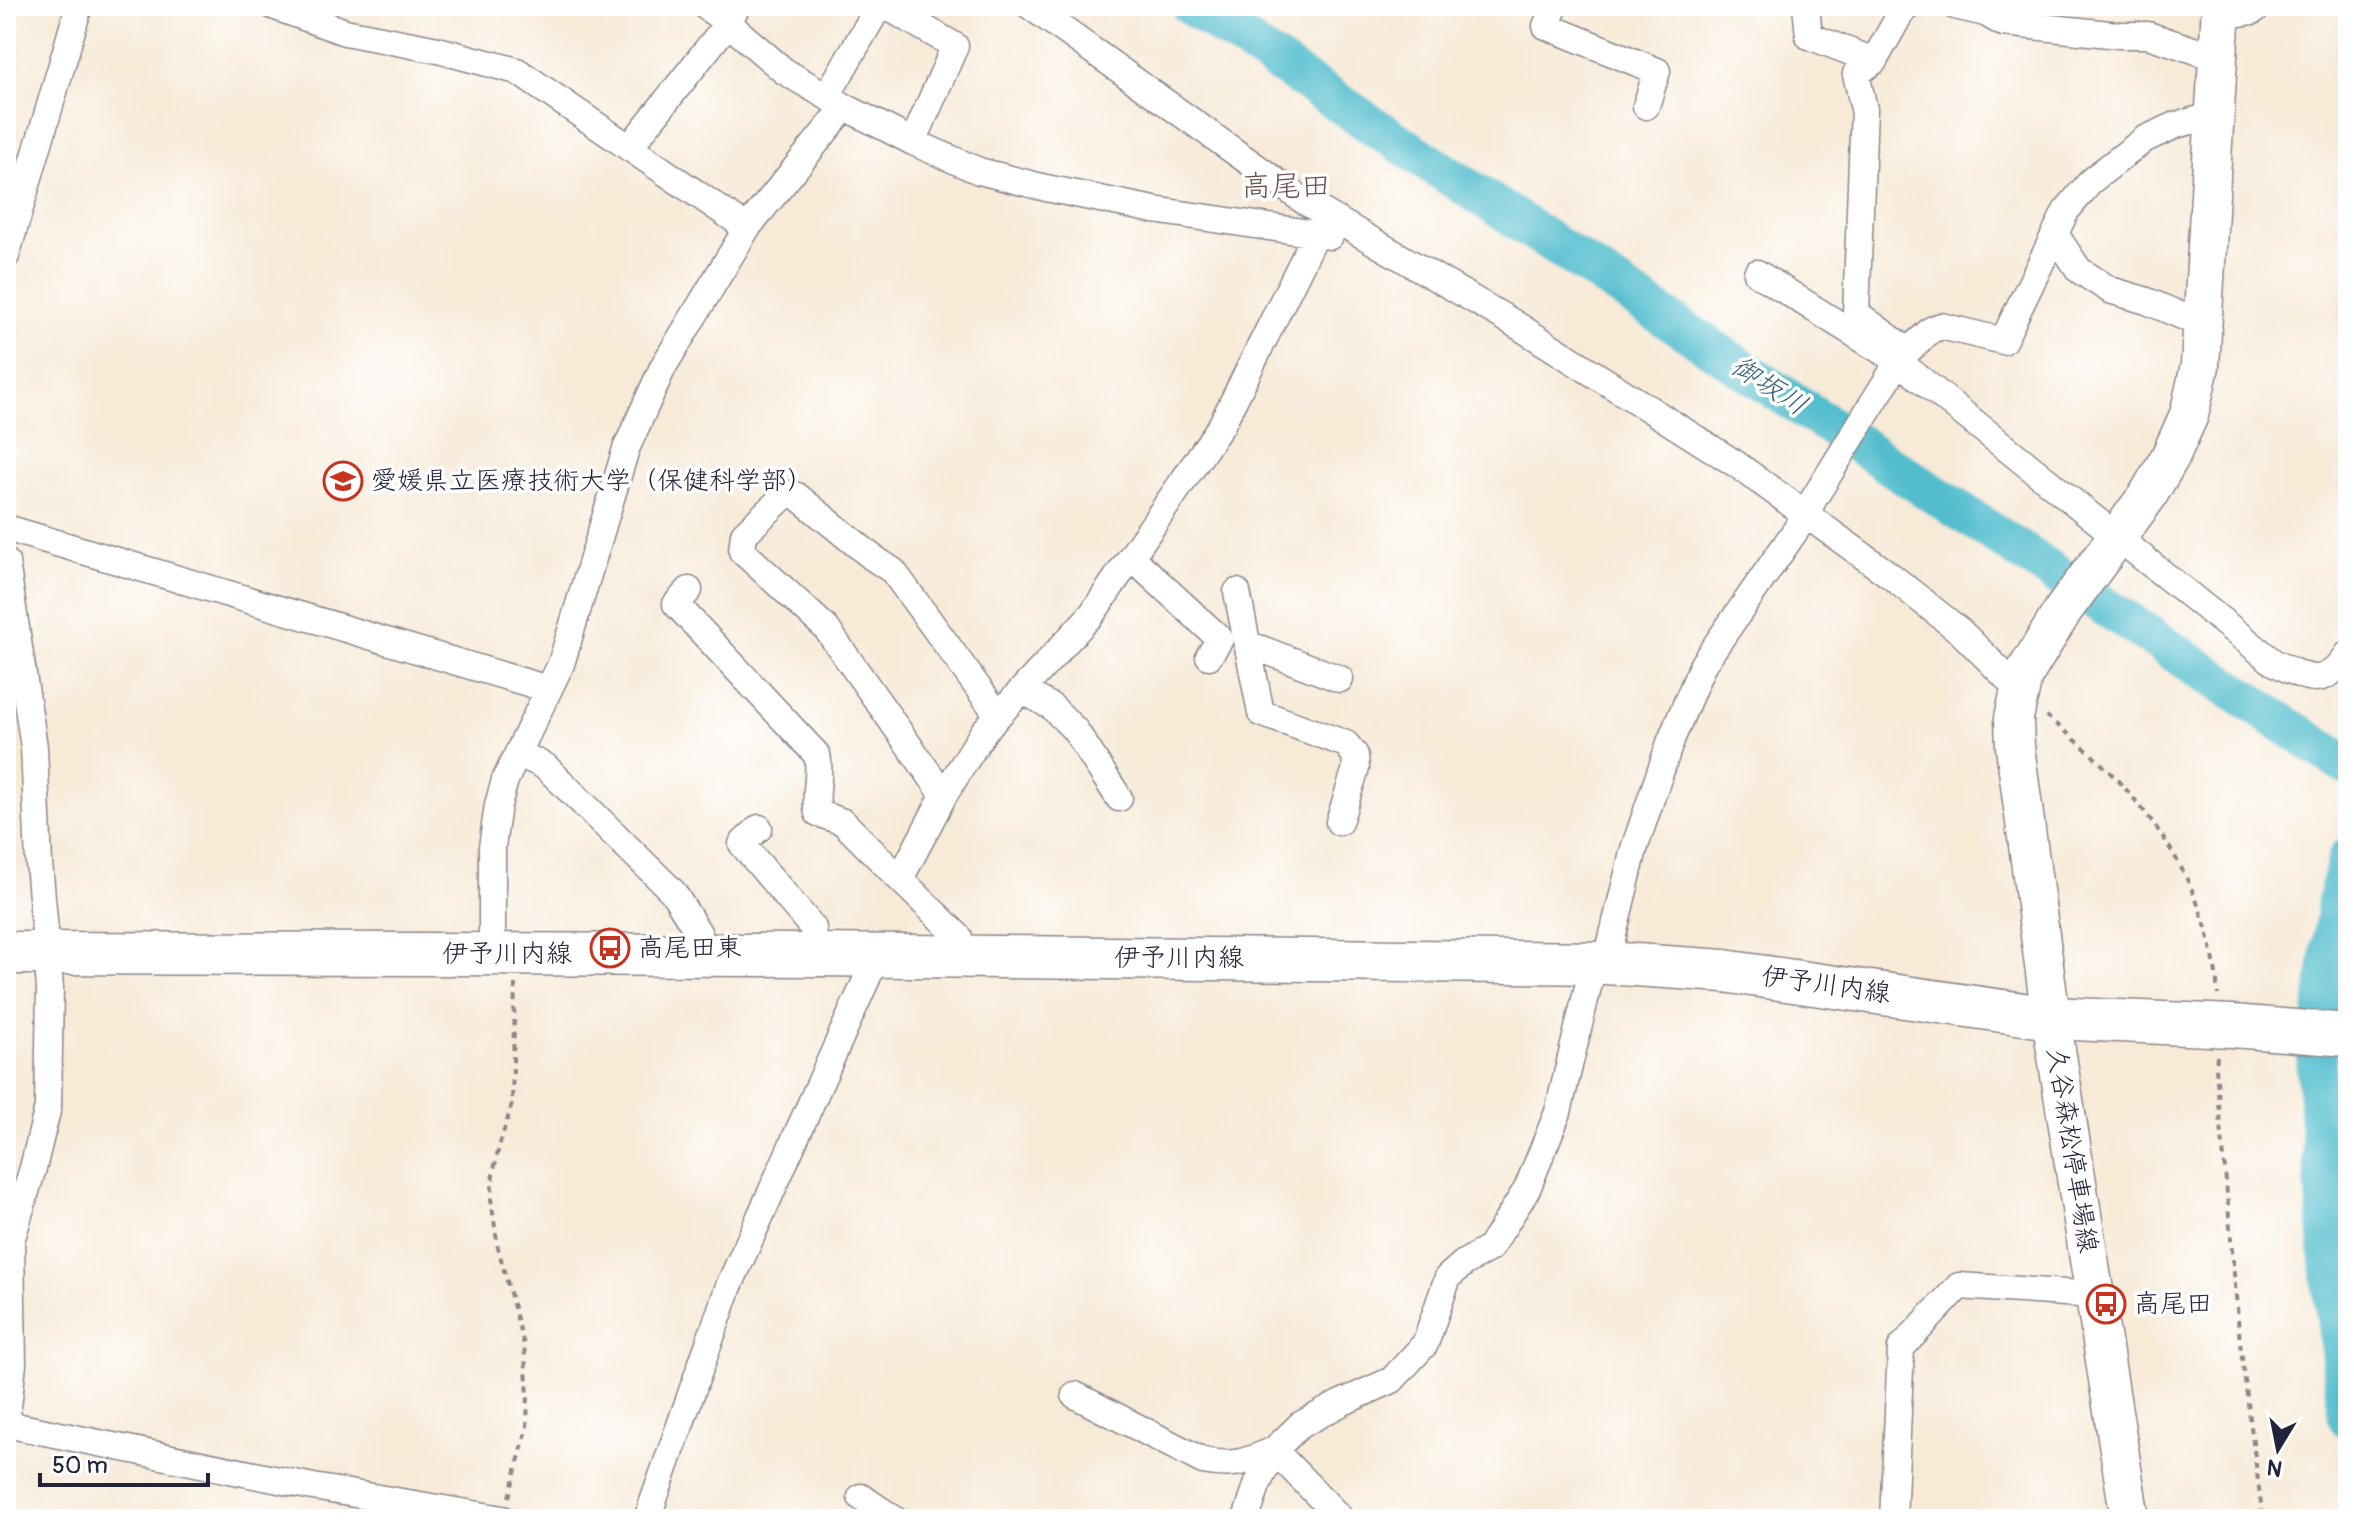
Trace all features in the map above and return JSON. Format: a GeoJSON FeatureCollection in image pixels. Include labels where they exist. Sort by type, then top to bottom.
{"type":"FeatureCollection","features":[{"type":"Feature","properties":{"kind":"main road","name":"伊予川内線"},"geometry":{"type":"LineString","coordinates":[[6,953],[814,955],[1600,962],[1724,971],[2051,1018],[2348,1035]]}},
{"type":"Feature","properties":{"kind":"street"},"geometry":{"type":"LineString","coordinates":[[6,256],[79,6]]}},
{"type":"Feature","properties":{"kind":"street"},"geometry":{"type":"LineString","coordinates":[[273,6],[345,32],[438,50],[517,71],[747,228]]}},
{"type":"Feature","properties":{"kind":"street"},"geometry":{"type":"LineString","coordinates":[[705,6],[732,15],[768,59],[836,102],[913,142],[979,171],[1154,210],[1373,241]]}},
{"type":"Feature","properties":{"kind":"street"},"geometry":{"type":"LineString","coordinates":[[504,954],[492,847],[498,805],[505,780],[561,664],[626,449],[663,367],[747,228],[836,102],[879,6]]}},
{"type":"Feature","properties":{"kind":"street"},"geometry":{"type":"LineString","coordinates":[[886,6],[955,46],[913,142]]}},
{"type":"Feature","properties":{"kind":"street"},"geometry":{"type":"LineString","coordinates":[[1030,6],[1304,201],[1539,339],[1736,464],[1810,507],[2021,683],[2064,609],[2148,495],[2189,415],[2200,366],[2221,11],[2241,14],[2260,6]]}},
{"type":"Feature","properties":{"kind":"street"},"geometry":{"type":"LineString","coordinates":[[1555,6],[1546,26],[1657,71],[1646,106]]}},
{"type":"Feature","properties":{"kind":"street"},"geometry":{"type":"LineString","coordinates":[[1806,6],[1809,36],[1874,61]]}},
{"type":"Feature","properties":{"kind":"street"},"geometry":{"type":"LineString","coordinates":[[1900,362],[1856,313],[1864,109],[1856,74],[1874,61],[1902,11],[1909,6]]}},
{"type":"Feature","properties":{"kind":"street"},"geometry":{"type":"LineString","coordinates":[[1955,6],[1985,13],[2003,23],[2148,35],[2218,58]]}},
{"type":"Feature","properties":{"kind":"street"},"geometry":{"type":"LineString","coordinates":[[629,148],[732,15]]}},
{"type":"Feature","properties":{"kind":"street"},"geometry":{"type":"LineString","coordinates":[[1075,1395],[1203,1461],[1218,1464],[1247,1462],[1274,1450],[1300,1425],[1392,1380],[1425,1344],[1448,1277],[1464,1263],[1490,1248],[1527,1189],[1558,1112],[1634,849],[1671,740],[1703,664],[1810,507],[1900,362],[1931,330],[1941,326],[2003,341],[2066,211],[2092,180],[2145,139],[2176,125],[2216,115]]}},
{"type":"Feature","properties":{"kind":"street"},"geometry":{"type":"LineString","coordinates":[[900,879],[944,795],[984,731],[1092,614],[1222,424],[1316,234]]}},
{"type":"Feature","properties":{"kind":"street"},"geometry":{"type":"LineString","coordinates":[[2055,234],[2079,270],[2110,290],[2147,301],[2203,325]]}},
{"type":"Feature","properties":{"kind":"street"},"geometry":{"type":"LineString","coordinates":[[1757,273],[1900,362],[2116,540],[2273,662],[2302,675],[2321,678],[2338,669],[2348,654]]}},
{"type":"Feature","properties":{"kind":"street"},"geometry":{"type":"LineString","coordinates":[[944,795],[826,628],[742,551],[744,534],[784,496],[797,496],[893,571],[998,715]]}},
{"type":"Feature","properties":{"kind":"street"},"geometry":{"type":"LineString","coordinates":[[6,528],[548,689]]}},
{"type":"Feature","properties":{"kind":"street"},"geometry":{"type":"LineString","coordinates":[[1131,557],[1215,647],[1247,637],[1340,679]]}},
{"type":"Feature","properties":{"kind":"street"},"geometry":{"type":"LineString","coordinates":[[6,562],[34,747],[39,863],[50,988],[48,1107],[11,1241],[13,1364],[6,1425],[313,1487],[505,1511]]}},
{"type":"Feature","properties":{"kind":"street"},"geometry":{"type":"LineString","coordinates":[[689,590],[676,604],[817,755],[818,813],[843,822],[959,937],[959,957]]}},
{"type":"Feature","properties":{"kind":"street"},"geometry":{"type":"LineString","coordinates":[[1237,592],[1261,713],[1346,744],[1355,755],[1356,768],[1339,822]]}},
{"type":"Feature","properties":{"kind":"street","name":"久谷森松停車場線"},"geometry":{"type":"LineString","coordinates":[[2021,683],[2014,718],[2015,747],[2051,1018],[2130,1519]]}},
{"type":"Feature","properties":{"kind":"street"},"geometry":{"type":"LineString","coordinates":[[1022,690],[1052,707],[1075,730],[1119,798]]}},
{"type":"Feature","properties":{"kind":"street"},"geometry":{"type":"LineString","coordinates":[[518,753],[546,767],[673,892],[699,934],[703,955]]}},
{"type":"Feature","properties":{"kind":"street"},"geometry":{"type":"LineString","coordinates":[[759,828],[742,844],[813,928],[814,955]]}},
{"type":"Feature","properties":{"kind":"street"},"geometry":{"type":"LineString","coordinates":[[647,1519],[729,1286],[877,956]]}},
{"type":"Feature","properties":{"kind":"street"},"geometry":{"type":"LineString","coordinates":[[1893,1519],[1901,1348],[1959,1286],[2095,1295]]}},
{"type":"Feature","properties":{"kind":"street"},"geometry":{"type":"LineString","coordinates":[[1246,1519],[1257,1485],[1274,1450]]}},
{"type":"Feature","properties":{"kind":"street"},"geometry":{"type":"LineString","coordinates":[[1274,1450],[1341,1519]]}},
{"type":"Feature","properties":{"kind":"street"},"geometry":{"type":"LineString","coordinates":[[861,1497],[894,1519]]}},
{"type":"Feature","properties":{"kind":"path"},"geometry":{"type":"LineString","coordinates":[[2021,683],[2039,711],[2104,764],[2152,819],[2189,879],[2210,944],[2226,1026],[2216,1068],[2240,1342],[2263,1519]]}},
{"type":"Feature","properties":{"kind":"path"},"geometry":{"type":"LineString","coordinates":[[504,954],[512,1104],[496,1160],[491,1199],[498,1248],[524,1345],[528,1394],[527,1428],[505,1511]]}},
{"type":"Feature","properties":{"kind":"waterway","name":"御坂川"},"geometry":{"type":"LineString","coordinates":[[1191,6],[2348,766]]}},
{"type":"Feature","properties":{"kind":"waterway"},"geometry":{"type":"LineString","coordinates":[[2348,857],[2337,901],[2316,1068],[2331,1275],[2348,1418]]}},
{"type":"Feature","properties":{"kind":"place","name":"愛媛県立医療技術大学（保健科学部）"},"geometry":{"type":"Point","coordinates":[343,481]}},
{"type":"Feature","properties":{"kind":"place","name":"高尾田東"},"geometry":{"type":"Point","coordinates":[610,948]}},
{"type":"Feature","properties":{"kind":"place","name":"高尾田"},"geometry":{"type":"Point","coordinates":[2106,1304]}},
{"type":"Feature","properties":{"kind":"district","name":"高尾田"},"geometry":{"type":"Point","coordinates":[1286,186]}}]}
